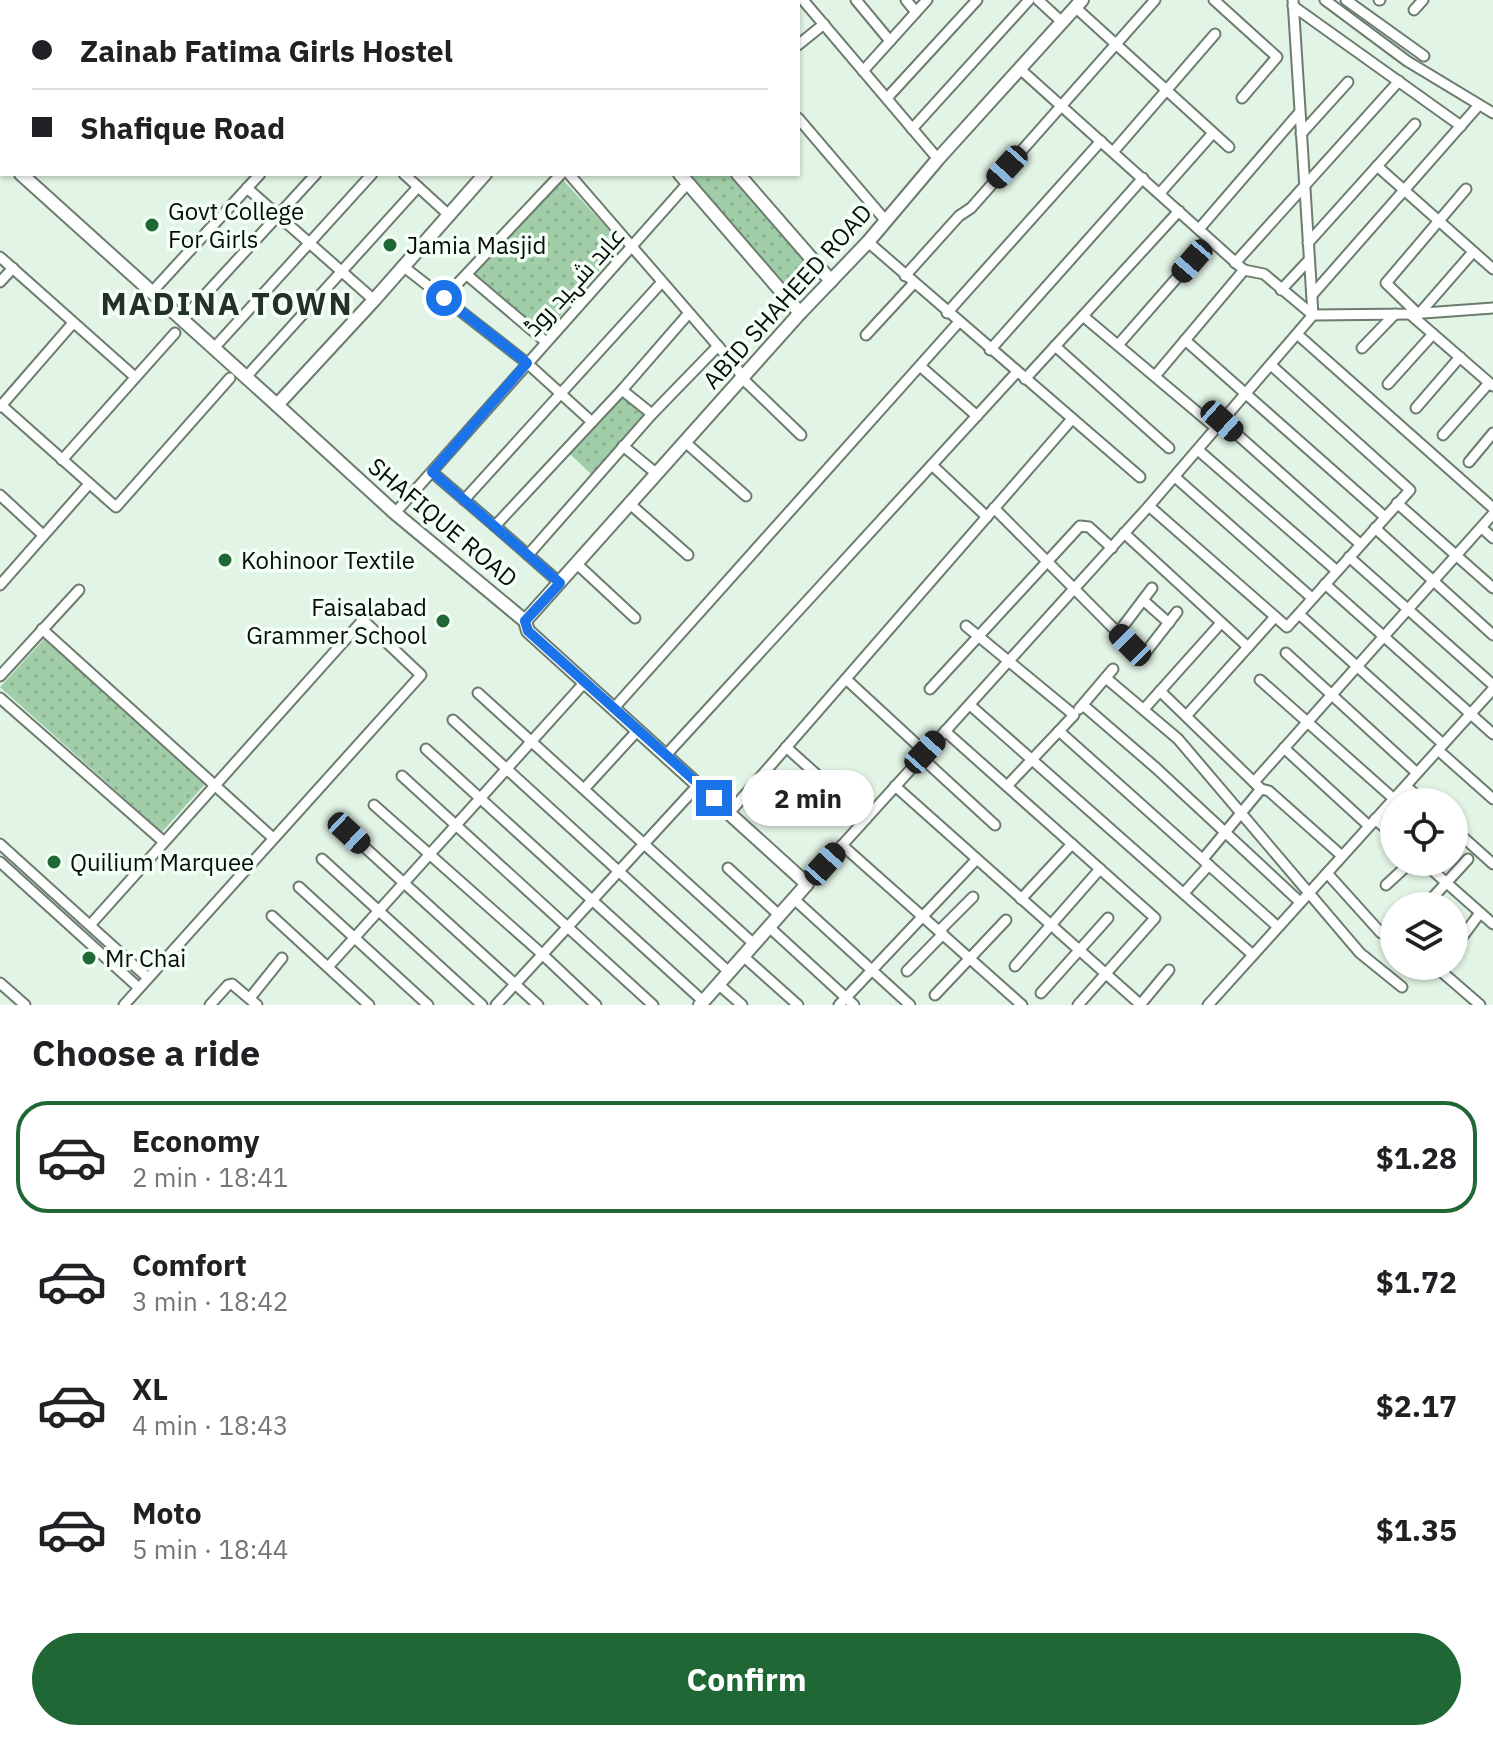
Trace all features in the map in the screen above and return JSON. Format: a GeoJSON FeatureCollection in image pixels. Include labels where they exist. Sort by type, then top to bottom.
{"type":"FeatureCollection","features":[{"type":"Feature","properties":{"kind":"street"},"geometry":{"type":"LineString","coordinates":[[803,0],[938,159]]}},
{"type":"Feature","properties":{"kind":"street"},"geometry":{"type":"LineString","coordinates":[[856,0],[890,41]]}},
{"type":"Feature","properties":{"kind":"street"},"geometry":{"type":"LineString","coordinates":[[906,0],[916,12]]}},
{"type":"Feature","properties":{"kind":"street"},"geometry":{"type":"LineString","coordinates":[[863,71],[927,0]]}},
{"type":"Feature","properties":{"kind":"street"},"geometry":{"type":"LineString","coordinates":[[887,98],[977,0]]}},
{"type":"Feature","properties":{"kind":"street"},"geometry":{"type":"LineString","coordinates":[[912,129],[1029,0]]}},
{"type":"Feature","properties":{"kind":"street"},"geometry":{"type":"LineString","coordinates":[[1038,0],[1062,22]]}},
{"type":"Feature","properties":{"kind":"street"},"geometry":{"type":"LineString","coordinates":[[866,335],[910,280],[1155,0]]}},
{"type":"Feature","properties":{"kind":"street"},"geometry":{"type":"LineString","coordinates":[[1214,0],[1277,57],[1242,98]]}},
{"type":"Feature","properties":{"kind":"street"},"geometry":{"type":"LineString","coordinates":[[1325,0],[1407,61],[1493,113]]}},
{"type":"Feature","properties":{"kind":"street"},"geometry":{"type":"LineString","coordinates":[[1414,10],[1423,0]]}},
{"type":"Feature","properties":{"kind":"street"},"geometry":{"type":"LineString","coordinates":[[1348,1],[1424,56]]}},
{"type":"Feature","properties":{"kind":"street"},"geometry":{"type":"LineString","coordinates":[[1293,3],[1461,126]]}},
{"type":"Feature","properties":{"kind":"street"},"geometry":{"type":"LineString","coordinates":[[426,749],[702,1003],[1112,548],[1313,315],[1293,3]]}},
{"type":"Feature","properties":{"kind":"street"},"geometry":{"type":"LineString","coordinates":[[1078,4],[1117,45],[1229,147]]}},
{"type":"Feature","properties":{"kind":"street","name":"ABID SHAHEED ROAD"},"geometry":{"type":"LineString","coordinates":[[525,621],[800,313],[868,242],[938,159],[1078,4]]}},
{"type":"Feature","properties":{"kind":"street"},"geometry":{"type":"LineString","coordinates":[[800,43],[824,24]]}},
{"type":"Feature","properties":{"kind":"street"},"geometry":{"type":"LineString","coordinates":[[1113,152],[1215,34]]}},
{"type":"Feature","properties":{"kind":"street"},"geometry":{"type":"LineString","coordinates":[[1020,69],[1235,263],[1244,270],[1264,274],[1313,315],[1416,314],[1493,308]]}},
{"type":"Feature","properties":{"kind":"street"},"geometry":{"type":"LineString","coordinates":[[1235,263],[1399,81]]}},
{"type":"Feature","properties":{"kind":"street"},"geometry":{"type":"LineString","coordinates":[[1301,134],[1348,82]]}},
{"type":"Feature","properties":{"kind":"street"},"geometry":{"type":"LineString","coordinates":[[1312,295],[1479,105]]}},
{"type":"Feature","properties":{"kind":"street"},"geometry":{"type":"LineString","coordinates":[[1199,229],[1299,113]]}},
{"type":"Feature","properties":{"kind":"street"},"geometry":{"type":"LineString","coordinates":[[800,120],[886,221]]}},
{"type":"Feature","properties":{"kind":"street"},"geometry":{"type":"LineString","coordinates":[[1308,243],[1415,124]]}},
{"type":"Feature","properties":{"kind":"street"},"geometry":{"type":"LineString","coordinates":[[1160,193],[1213,133]]}},
{"type":"Feature","properties":{"kind":"street"},"geometry":{"type":"LineString","coordinates":[[947,313],[1101,141]]}},
{"type":"Feature","properties":{"kind":"street"},"geometry":{"type":"LineString","coordinates":[[1377,166],[1493,269]]}},
{"type":"Feature","properties":{"kind":"street","name":"SHAFIQUE ROAD"},"geometry":{"type":"LineString","coordinates":[[23,176],[395,513],[525,621],[528,631],[807,884]]}},
{"type":"Feature","properties":{"kind":"street"},"geometry":{"type":"LineString","coordinates":[[151,293],[258,176]]}},
{"type":"Feature","properties":{"kind":"street"},"geometry":{"type":"LineString","coordinates":[[182,320],[314,176]]}},
{"type":"Feature","properties":{"kind":"street"},"geometry":{"type":"LineString","coordinates":[[214,348],[370,176]]}},
{"type":"Feature","properties":{"kind":"street"},"geometry":{"type":"LineString","coordinates":[[406,176],[450,216]]}},
{"type":"Feature","properties":{"kind":"street"},"geometry":{"type":"LineString","coordinates":[[277,405],[450,216],[481,176]]}},
{"type":"Feature","properties":{"kind":"street"},"geometry":{"type":"LineString","coordinates":[[444,298],[559,176]]}},
{"type":"Feature","properties":{"kind":"street"},"geometry":{"type":"LineString","coordinates":[[571,176],[737,368],[742,378],[801,435]]}},
{"type":"Feature","properties":{"kind":"street"},"geometry":{"type":"LineString","coordinates":[[740,176],[831,281]]}},
{"type":"Feature","properties":{"kind":"street"},"geometry":{"type":"LineString","coordinates":[[684,178],[800,313]]}},
{"type":"Feature","properties":{"kind":"street","name":"عابد شہید روڈ"},"geometry":{"type":"LineString","coordinates":[[395,513],[632,247],[684,178]]}},
{"type":"Feature","properties":{"kind":"street"},"geometry":{"type":"LineString","coordinates":[[990,350],[1143,178]]}},
{"type":"Feature","properties":{"kind":"street"},"geometry":{"type":"LineString","coordinates":[[246,377],[418,187]]}},
{"type":"Feature","properties":{"kind":"street"},"geometry":{"type":"LineString","coordinates":[[247,188],[374,300]]}},
{"type":"Feature","properties":{"kind":"street"},"geometry":{"type":"LineString","coordinates":[[1466,189],[1386,283],[1433,334],[1489,383]]}},
{"type":"Feature","properties":{"kind":"street"},"geometry":{"type":"LineString","coordinates":[[666,755],[977,416],[1055,346],[1179,211]]}},
{"type":"Feature","properties":{"kind":"street"},"geometry":{"type":"LineString","coordinates":[[1118,345],[1210,240]]}},
{"type":"Feature","properties":{"kind":"street"},"geometry":{"type":"LineString","coordinates":[[868,242],[958,323],[1140,477]]}},
{"type":"Feature","properties":{"kind":"street"},"geometry":{"type":"LineString","coordinates":[[1416,314],[1473,252]]}},
{"type":"Feature","properties":{"kind":"street"},"geometry":{"type":"LineString","coordinates":[[0,257],[135,377]]}},
{"type":"Feature","properties":{"kind":"street"},"geometry":{"type":"LineString","coordinates":[[1281,290],[1309,260]]}},
{"type":"Feature","properties":{"kind":"street"},"geometry":{"type":"LineString","coordinates":[[783,295],[802,283],[817,266]]}},
{"type":"Feature","properties":{"kind":"street"},"geometry":{"type":"LineString","coordinates":[[404,267],[527,363],[592,422]]}},
{"type":"Feature","properties":{"kind":"street"},"geometry":{"type":"LineString","coordinates":[[0,282],[13,268]]}},
{"type":"Feature","properties":{"kind":"street"},"geometry":{"type":"LineString","coordinates":[[1155,376],[1244,270]]}},
{"type":"Feature","properties":{"kind":"street"},"geometry":{"type":"LineString","coordinates":[[467,275],[546,342]]}},
{"type":"Feature","properties":{"kind":"street"},"geometry":{"type":"LineString","coordinates":[[464,500],[662,282]]}},
{"type":"Feature","properties":{"kind":"street"},"geometry":{"type":"LineString","coordinates":[[495,526],[689,313]]}},
{"type":"Feature","properties":{"kind":"street"},"geometry":{"type":"LineString","coordinates":[[1362,348],[1395,314]]}},
{"type":"Feature","properties":{"kind":"street"},"geometry":{"type":"LineString","coordinates":[[1083,316],[1360,544]]}},
{"type":"Feature","properties":{"kind":"street"},"geometry":{"type":"LineString","coordinates":[[73,323],[1,406],[116,507],[230,378]]}},
{"type":"Feature","properties":{"kind":"street"},"geometry":{"type":"LineString","coordinates":[[614,708],[958,323]]}},
{"type":"Feature","properties":{"kind":"street"},"geometry":{"type":"LineString","coordinates":[[62,460],[175,333]]}},
{"type":"Feature","properties":{"kind":"street"},"geometry":{"type":"LineString","coordinates":[[1297,334],[1493,508]]}},
{"type":"Feature","properties":{"kind":"street"},"geometry":{"type":"LineString","coordinates":[[1388,384],[1433,334]]}},
{"type":"Feature","properties":{"kind":"street"},"geometry":{"type":"LineString","coordinates":[[1185,340],[1385,517]]}},
{"type":"Feature","properties":{"kind":"street"},"geometry":{"type":"LineString","coordinates":[[528,555],[652,414],[718,346]]}},
{"type":"Feature","properties":{"kind":"street"},"geometry":{"type":"LineString","coordinates":[[1055,346],[1169,448]]}},
{"type":"Feature","properties":{"kind":"street"},"geometry":{"type":"LineString","coordinates":[[1416,408],[1460,357]]}},
{"type":"Feature","properties":{"kind":"street"},"geometry":{"type":"LineString","coordinates":[[1149,506],[1287,627],[1410,490],[1271,365]]}},
{"type":"Feature","properties":{"kind":"street"},"geometry":{"type":"LineString","coordinates":[[920,366],[977,416]]}},
{"type":"Feature","properties":{"kind":"street"},"geometry":{"type":"LineString","coordinates":[[1443,435],[1489,383],[1493,371]]}},
{"type":"Feature","properties":{"kind":"street"},"geometry":{"type":"LineString","coordinates":[[622,390],[652,414]]}},
{"type":"Feature","properties":{"kind":"street"},"geometry":{"type":"LineString","coordinates":[[730,812],[1072,419]]}},
{"type":"Feature","properties":{"kind":"street"},"geometry":{"type":"LineString","coordinates":[[1469,462],[1493,433]]}},
{"type":"Feature","properties":{"kind":"street"},"geometry":{"type":"LineString","coordinates":[[685,442],[746,496]]}},
{"type":"Feature","properties":{"kind":"street"},"geometry":{"type":"LineString","coordinates":[[623,446],[657,474]]}},
{"type":"Feature","properties":{"kind":"street"},"geometry":{"type":"LineString","coordinates":[[1198,450],[1337,571]]}},
{"type":"Feature","properties":{"kind":"street"},"geometry":{"type":"LineString","coordinates":[[932,465],[987,517]]}},
{"type":"Feature","properties":{"kind":"street"},"geometry":{"type":"LineString","coordinates":[[432,472],[560,583]]}},
{"type":"Feature","properties":{"kind":"street"},"geometry":{"type":"LineString","coordinates":[[1175,477],[1312,598]]}},
{"type":"Feature","properties":{"kind":"street"},"geometry":{"type":"LineString","coordinates":[[0,585],[89,484]]}},
{"type":"Feature","properties":{"kind":"street"},"geometry":{"type":"LineString","coordinates":[[0,496],[43,535]]}},
{"type":"Feature","properties":{"kind":"street"},"geometry":{"type":"LineString","coordinates":[[1397,503],[1493,588]]}},
{"type":"Feature","properties":{"kind":"street"},"geometry":{"type":"LineString","coordinates":[[630,504],[688,555]]}},
{"type":"Feature","properties":{"kind":"street"},"geometry":{"type":"LineString","coordinates":[[994,508],[1142,657],[1177,612]]}},
{"type":"Feature","properties":{"kind":"street"},"geometry":{"type":"LineString","coordinates":[[1184,893],[1243,814],[1258,785],[1284,748],[1493,514]]}},
{"type":"Feature","properties":{"kind":"street"},"geometry":{"type":"LineString","coordinates":[[930,689],[1080,526],[1089,527],[1112,548]]}},
{"type":"Feature","properties":{"kind":"street"},"geometry":{"type":"LineString","coordinates":[[1375,528],[1493,635]]}},
{"type":"Feature","properties":{"kind":"street"},"geometry":{"type":"LineString","coordinates":[[1482,528],[1493,538]]}},
{"type":"Feature","properties":{"kind":"street"},"geometry":{"type":"LineString","coordinates":[[1124,533],[1248,647]]}},
{"type":"Feature","properties":{"kind":"street"},"geometry":{"type":"LineString","coordinates":[[1349,557],[1493,687],[1406,786],[1408,788]]}},
{"type":"Feature","properties":{"kind":"street"},"geometry":{"type":"LineString","coordinates":[[577,564],[635,618]]}},
{"type":"Feature","properties":{"kind":"street"},"geometry":{"type":"LineString","coordinates":[[1325,584],[1493,734]]}},
{"type":"Feature","properties":{"kind":"street"},"geometry":{"type":"LineString","coordinates":[[1118,633],[1152,588]]}},
{"type":"Feature","properties":{"kind":"street"},"geometry":{"type":"LineString","coordinates":[[0,676],[79,590]]}},
{"type":"Feature","properties":{"kind":"street"},"geometry":{"type":"LineString","coordinates":[[1143,600],[1169,623]]}},
{"type":"Feature","properties":{"kind":"street"},"geometry":{"type":"LineString","coordinates":[[1299,614],[1359,665],[1493,799]]}},
{"type":"Feature","properties":{"kind":"street"},"geometry":{"type":"LineString","coordinates":[[1187,715],[1274,618]]}},
{"type":"Feature","properties":{"kind":"street"},"geometry":{"type":"LineString","coordinates":[[91,924],[363,620],[421,675],[124,1005]]}},
{"type":"Feature","properties":{"kind":"street"},"geometry":{"type":"LineString","coordinates":[[1144,709],[1221,623]]}},
{"type":"Feature","properties":{"kind":"street"},"geometry":{"type":"LineString","coordinates":[[966,626],[1074,715]]}},
{"type":"Feature","properties":{"kind":"street"},"geometry":{"type":"LineString","coordinates":[[42,629],[273,838]]}},
{"type":"Feature","properties":{"kind":"street"},"geometry":{"type":"LineString","coordinates":[[1286,653],[1417,773]]}},
{"type":"Feature","properties":{"kind":"street"},"geometry":{"type":"LineString","coordinates":[[1007,786],[1113,669]]}},
{"type":"Feature","properties":{"kind":"street"},"geometry":{"type":"LineString","coordinates":[[1106,678],[1178,739],[1360,953],[1402,987]]}},
{"type":"Feature","properties":{"kind":"street"},"geometry":{"type":"LineString","coordinates":[[846,679],[995,825]]}},
{"type":"Feature","properties":{"kind":"street"},"geometry":{"type":"LineString","coordinates":[[1260,680],[1381,788]]}},
{"type":"Feature","properties":{"kind":"street"},"geometry":{"type":"LineString","coordinates":[[328,967],[585,682]]}},
{"type":"Feature","properties":{"kind":"street"},"geometry":{"type":"LineString","coordinates":[[1160,691],[1258,785],[1269,791],[1342,856]]}},
{"type":"Feature","properties":{"kind":"street"},"geometry":{"type":"LineString","coordinates":[[478,693],[754,944]]}},
{"type":"Feature","properties":{"kind":"street"},"geometry":{"type":"LineString","coordinates":[[0,698],[164,842]]}},
{"type":"Feature","properties":{"kind":"street"},"geometry":{"type":"LineString","coordinates":[[970,705],[1253,955]]}},
{"type":"Feature","properties":{"kind":"street"},"geometry":{"type":"LineString","coordinates":[[1083,705],[1300,902]]}},
{"type":"Feature","properties":{"kind":"street"},"geometry":{"type":"LineString","coordinates":[[453,720],[729,972]]}},
{"type":"Feature","properties":{"kind":"street"},"geometry":{"type":"LineString","coordinates":[[584,789],[638,730]]}},
{"type":"Feature","properties":{"kind":"street"},"geometry":{"type":"LineString","coordinates":[[945,731],[1155,918],[1078,1005]]}},
{"type":"Feature","properties":{"kind":"street"},"geometry":{"type":"LineString","coordinates":[[1059,731],[1278,927]]}},
{"type":"Feature","properties":{"kind":"street"},"geometry":{"type":"LineString","coordinates":[[786,747],[866,819]]}},
{"type":"Feature","properties":{"kind":"street"},"geometry":{"type":"LineString","coordinates":[[1284,748],[1380,828]]}},
{"type":"Feature","properties":{"kind":"street"},"geometry":{"type":"LineString","coordinates":[[402,776],[653,1005]]}},
{"type":"Feature","properties":{"kind":"street"},"geometry":{"type":"LineString","coordinates":[[496,1005],[699,784]]}},
{"type":"Feature","properties":{"kind":"street"},"geometry":{"type":"LineString","coordinates":[[895,786],[1140,1005],[1169,970]]}},
{"type":"Feature","properties":{"kind":"street"},"geometry":{"type":"LineString","coordinates":[[374,805],[596,1005]]}},
{"type":"Feature","properties":{"kind":"street"},"geometry":{"type":"LineString","coordinates":[[1208,1005],[1380,814]]}},
{"type":"Feature","properties":{"kind":"street"},"geometry":{"type":"LineString","coordinates":[[349,833],[538,1005]]}},
{"type":"Feature","properties":{"kind":"street"},"geometry":{"type":"LineString","coordinates":[[1468,842],[1493,864]]}},
{"type":"Feature","properties":{"kind":"street"},"geometry":{"type":"LineString","coordinates":[[0,844],[148,978]]}},
{"type":"Feature","properties":{"kind":"street"},"geometry":{"type":"LineString","coordinates":[[1021,899],[1072,844]]}},
{"type":"Feature","properties":{"kind":"street"},"geometry":{"type":"LineString","coordinates":[[842,845],[1022,1005]]}},
{"type":"Feature","properties":{"kind":"street"},"geometry":{"type":"LineString","coordinates":[[322,859],[482,1005]]}},
{"type":"Feature","properties":{"kind":"street"},"geometry":{"type":"LineString","coordinates":[[769,927],[846,1003],[872,970],[976,860]]}},
{"type":"Feature","properties":{"kind":"street"},"geometry":{"type":"LineString","coordinates":[[0,862],[139,988]]}},
{"type":"Feature","properties":{"kind":"street"},"geometry":{"type":"LineString","coordinates":[[728,868],[779,915]]}},
{"type":"Feature","properties":{"kind":"street"},"geometry":{"type":"LineString","coordinates":[[1015,966],[1100,869]]}},
{"type":"Feature","properties":{"kind":"street"},"geometry":{"type":"LineString","coordinates":[[1327,873],[1380,932]]}},
{"type":"Feature","properties":{"kind":"street"},"geometry":{"type":"LineString","coordinates":[[1386,885],[1396,876]]}},
{"type":"Feature","properties":{"kind":"street"},"geometry":{"type":"LineString","coordinates":[[1438,876],[1493,924]]}},
{"type":"Feature","properties":{"kind":"street"},"geometry":{"type":"LineString","coordinates":[[1438,892],[1452,876]]}},
{"type":"Feature","properties":{"kind":"street"},"geometry":{"type":"LineString","coordinates":[[299,887],[428,1005]]}},
{"type":"Feature","properties":{"kind":"street"},"geometry":{"type":"LineString","coordinates":[[907,971],[973,897]]}},
{"type":"Feature","properties":{"kind":"street"},"geometry":{"type":"LineString","coordinates":[[794,899],[910,1005]]}},
{"type":"Feature","properties":{"kind":"street"},"geometry":{"type":"LineString","coordinates":[[1468,929],[1480,913]]}},
{"type":"Feature","properties":{"kind":"street"},"geometry":{"type":"LineString","coordinates":[[272,916],[369,1005]]}},
{"type":"Feature","properties":{"kind":"street"},"geometry":{"type":"LineString","coordinates":[[1041,993],[1108,918]]}},
{"type":"Feature","properties":{"kind":"street"},"geometry":{"type":"LineString","coordinates":[[935,995],[1006,920]]}},
{"type":"Feature","properties":{"kind":"street"},"geometry":{"type":"LineString","coordinates":[[743,956],[798,1005]]}},
{"type":"Feature","properties":{"kind":"street"},"geometry":{"type":"LineString","coordinates":[[210,1005],[232,984],[254,1002],[282,958]]}},
{"type":"Feature","properties":{"kind":"street"},"geometry":{"type":"LineString","coordinates":[[1451,980],[1480,1005]]}},
{"type":"Feature","properties":{"kind":"street"},"geometry":{"type":"LineString","coordinates":[[0,983],[25,1005]]}},
{"type":"Feature","properties":{"kind":"street"},"geometry":{"type":"LineString","coordinates":[[718,984],[742,1005]]}},
{"type":"Feature","properties":{"kind":"green space"},"geometry":{"type":"Polygon","coordinates":[[[689,176],[736,176],[810,264],[784,288],[689,176]]]}},
{"type":"Feature","properties":{"kind":"green space"},"geometry":{"type":"Polygon","coordinates":[[[561,178],[622,244],[544,335],[471,274],[561,178]]]}},
{"type":"Feature","properties":{"kind":"green space"},"geometry":{"type":"Polygon","coordinates":[[[623,395],[646,415],[591,474],[570,454],[623,395]]]}},
{"type":"Feature","properties":{"kind":"green space"},"geometry":{"type":"Polygon","coordinates":[[[45,638],[207,782],[162,832],[0,687],[45,638]]]}},
{"type":"Feature","properties":{"kind":"place","name":"Govt College For Girls"},"geometry":{"type":"Point","coordinates":[152,225]}},
{"type":"Feature","properties":{"kind":"place","name":"Jamia Masjid"},"geometry":{"type":"Point","coordinates":[390,245]}},
{"type":"Feature","properties":{"kind":"place","name":"Kohinoor Textile"},"geometry":{"type":"Point","coordinates":[225,560]}},
{"type":"Feature","properties":{"kind":"place","name":"Faisalabad Grammer School"},"geometry":{"type":"Point","coordinates":[443,621]}},
{"type":"Feature","properties":{"kind":"place","name":"Quilium Marquee"},"geometry":{"type":"Point","coordinates":[54,862]}},
{"type":"Feature","properties":{"kind":"place","name":"Mr Chai"},"geometry":{"type":"Point","coordinates":[89,958]}},
{"type":"Feature","properties":{"kind":"district","name":"MADINA TOWN"},"geometry":{"type":"Point","coordinates":[227,303]}},
{"type":"Feature","properties":{"kind":"route"},"geometry":{"type":"LineString","coordinates":[[444,298],[527,363],[432,472],[560,583],[525,621],[528,631],[714,798]]}}]}
